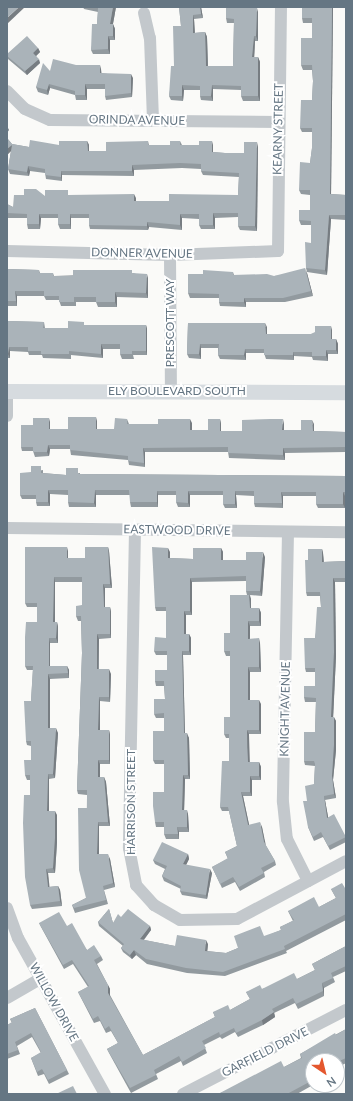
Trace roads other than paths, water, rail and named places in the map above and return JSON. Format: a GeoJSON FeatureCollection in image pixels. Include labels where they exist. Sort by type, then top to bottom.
{"type":"FeatureCollection","features":[{"type":"Feature","properties":{"kind":"main road","name":"ELY BOULEVARD SOUTH"},"geometry":{"type":"LineString","coordinates":[[7,391],[171,390],[346,392]]}},
{"type":"Feature","properties":{"kind":"street","name":"KEARNY STREET"},"geometry":{"type":"LineString","coordinates":[[278,251],[280,7]]}},
{"type":"Feature","properties":{"kind":"street"},"geometry":{"type":"LineString","coordinates":[[144,13],[150,38],[153,121]]}},
{"type":"Feature","properties":{"kind":"street","name":"ORINDA AVENUE"},"geometry":{"type":"LineString","coordinates":[[7,91],[25,109],[50,120],[278,122]]}},
{"type":"Feature","properties":{"kind":"street","name":"DONNER AVENUE"},"geometry":{"type":"LineString","coordinates":[[7,251],[170,255],[278,251]]}},
{"type":"Feature","properties":{"kind":"street","name":"PRESCOTT WAY"},"geometry":{"type":"LineString","coordinates":[[170,255],[171,390]]}},
{"type":"Feature","properties":{"kind":"street"},"geometry":{"type":"LineString","coordinates":[[7,391],[7,416]]}},
{"type":"Feature","properties":{"kind":"street","name":"EASTWOOD DRIVE"},"geometry":{"type":"LineString","coordinates":[[7,528],[346,532]]}},
{"type":"Feature","properties":{"kind":"street","name":"HARRISON STREET"},"geometry":{"type":"LineString","coordinates":[[135,530],[128,848],[136,885],[154,905],[180,920],[237,919],[346,861]]}},
{"type":"Feature","properties":{"kind":"street","name":"KNIGHT AVENUE"},"geometry":{"type":"LineString","coordinates":[[288,532],[283,802],[287,840],[308,881]]}},
{"type":"Feature","properties":{"kind":"street","name":"WILLOW DRIVE"},"geometry":{"type":"LineString","coordinates":[[7,908],[18,938],[104,1094]]}},
{"type":"Feature","properties":{"kind":"street"},"geometry":{"type":"LineString","coordinates":[[7,998],[41,978]]}},
{"type":"Feature","properties":{"kind":"street","name":"GARFIELD DRIVE"},"geometry":{"type":"LineString","coordinates":[[183,1094],[346,1010]]}}]}
